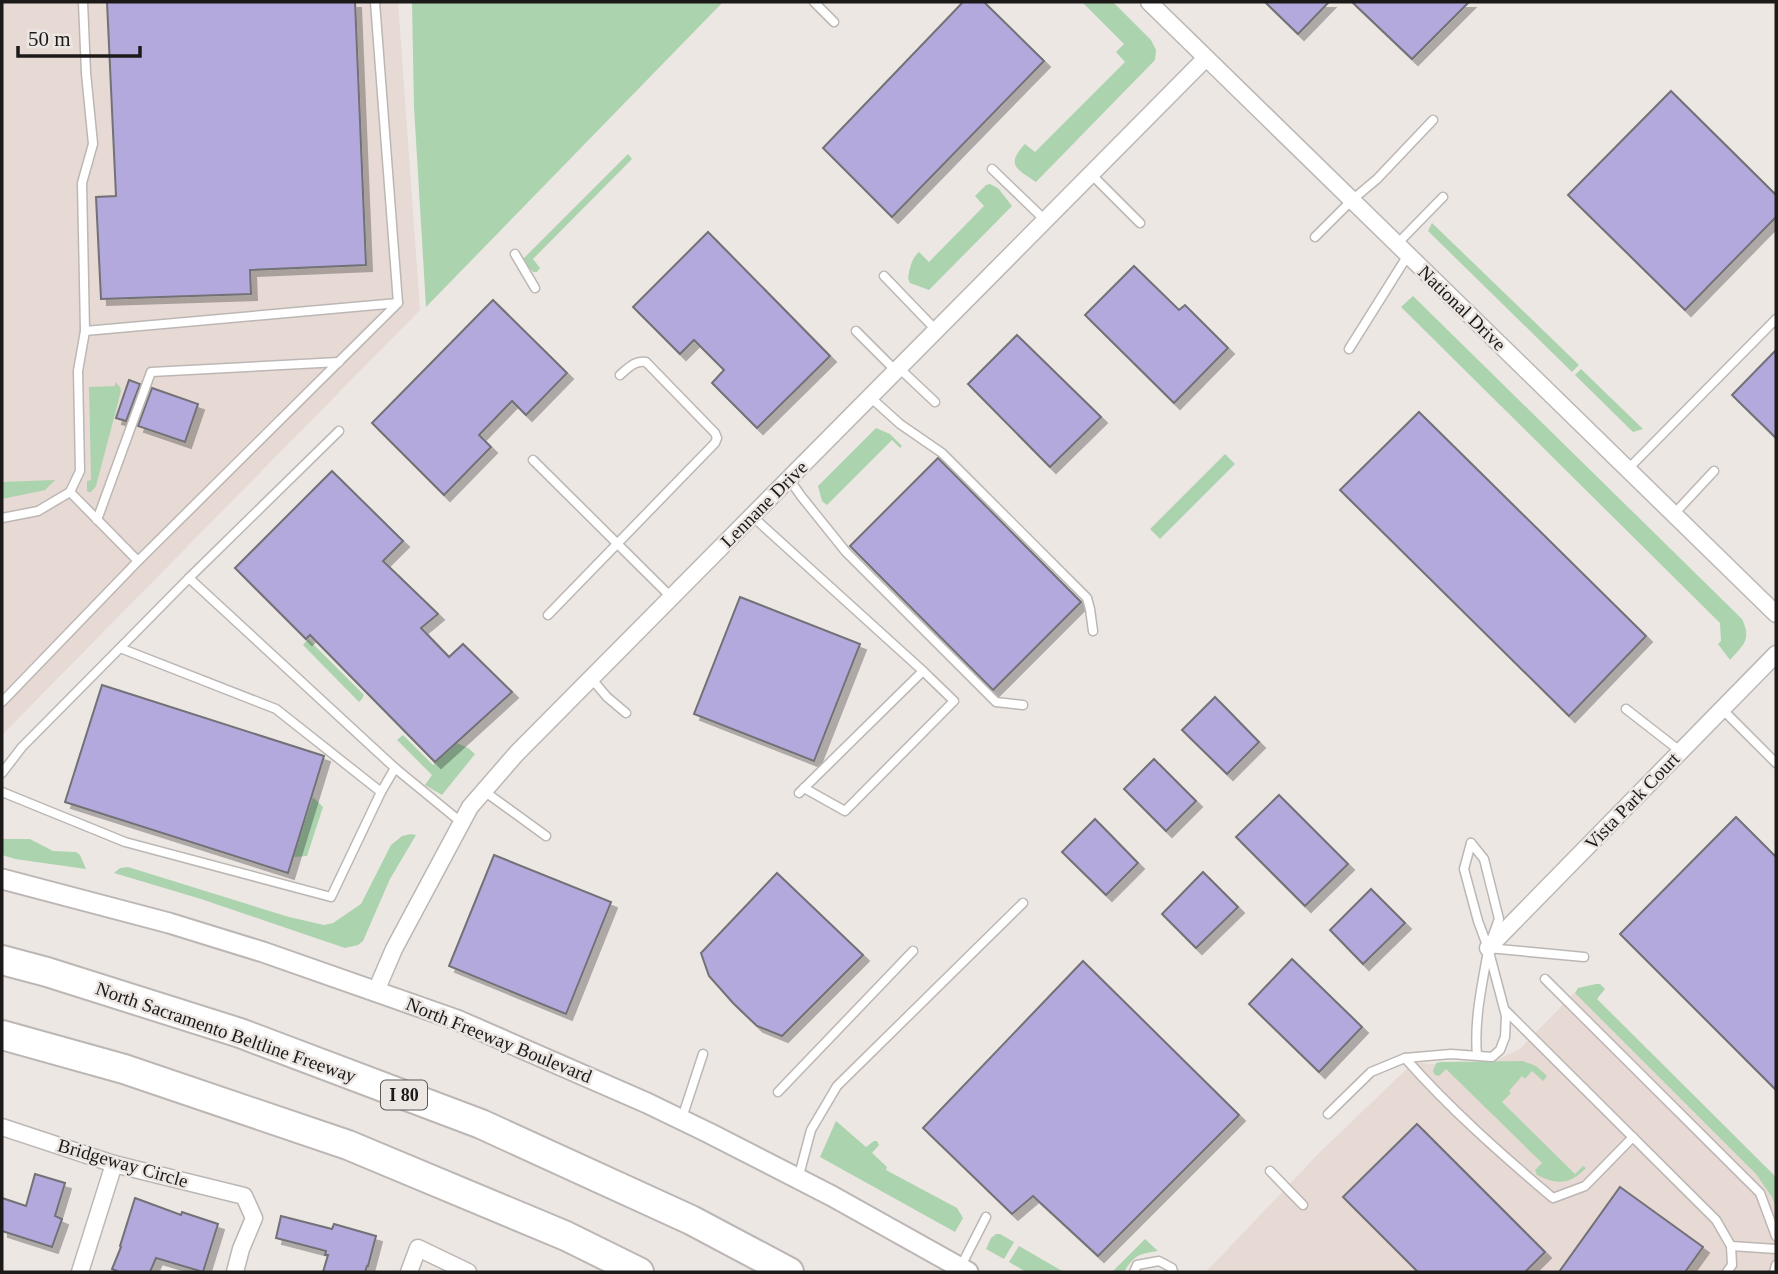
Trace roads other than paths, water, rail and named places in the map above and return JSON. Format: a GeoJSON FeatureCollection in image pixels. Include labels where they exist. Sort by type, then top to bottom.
{"type":"FeatureCollection","features":[{"type":"Feature","properties":{"kind":"highway","name":"North Sacramento Beltline Freeway"},"geometry":{"type":"LineString","coordinates":[[2,960],[240,1033],[481,1124],[691,1220],[789,1272]]}},
{"type":"Feature","properties":{"kind":"highway"},"geometry":{"type":"LineString","coordinates":[[2,1035],[124,1069],[348,1145],[566,1236],[639,1272]]}},
{"type":"Feature","properties":{"kind":"street","name":"National Drive"},"geometry":{"type":"LineString","coordinates":[[1149,2],[1776,614]]}},
{"type":"Feature","properties":{"kind":"street","name":"Lennane Drive"},"geometry":{"type":"LineString","coordinates":[[376,991],[394,949],[470,807],[517,752],[1206,58]]}},
{"type":"Feature","properties":{"kind":"street","name":"Vista Park Court"},"geometry":{"type":"LineString","coordinates":[[1488,948],[1776,653]]}},
{"type":"Feature","properties":{"kind":"street","name":"North Freeway Boulevard"},"geometry":{"type":"LineString","coordinates":[[2,879],[169,923],[263,952],[457,1020],[681,1120],[798,1179],[964,1270]]}},
{"type":"Feature","properties":{"kind":"street","name":"Bridgeway Circle"},"geometry":{"type":"LineString","coordinates":[[2,1127],[114,1164],[244,1196],[254,1218],[235,1272]]}},
{"type":"Feature","properties":{"kind":"street"},"geometry":{"type":"LineString","coordinates":[[80,1272],[114,1164]]}},
{"type":"Feature","properties":{"kind":"street"},"geometry":{"type":"LineString","coordinates":[[408,1272],[418,1248],[468,1272]]}},
{"type":"Feature","properties":{"kind":"lane"},"geometry":{"type":"LineString","coordinates":[[2,518],[38,511],[70,492],[80,471],[78,371],[85,331],[82,183],[93,144],[83,2]]}},
{"type":"Feature","properties":{"kind":"lane"},"geometry":{"type":"LineString","coordinates":[[2,702],[138,561],[398,303],[375,2]]}},
{"type":"Feature","properties":{"kind":"lane"},"geometry":{"type":"LineString","coordinates":[[814,2],[834,22]]}},
{"type":"Feature","properties":{"kind":"lane"},"geometry":{"type":"LineString","coordinates":[[1315,237],[1377,179],[1433,120]]}},
{"type":"Feature","properties":{"kind":"lane"},"geometry":{"type":"LineString","coordinates":[[992,169],[1045,220]]}},
{"type":"Feature","properties":{"kind":"lane"},"geometry":{"type":"LineString","coordinates":[[1091,174],[1140,223]]}},
{"type":"Feature","properties":{"kind":"lane"},"geometry":{"type":"LineString","coordinates":[[1349,349],[1403,250],[1443,197]]}},
{"type":"Feature","properties":{"kind":"lane"},"geometry":{"type":"LineString","coordinates":[[515,254],[535,288]]}},
{"type":"Feature","properties":{"kind":"lane"},"geometry":{"type":"LineString","coordinates":[[884,276],[936,330]]}},
{"type":"Feature","properties":{"kind":"lane"},"geometry":{"type":"LineString","coordinates":[[85,331],[398,303]]}},
{"type":"Feature","properties":{"kind":"lane"},"geometry":{"type":"LineString","coordinates":[[1628,469],[1776,319]]}},
{"type":"Feature","properties":{"kind":"lane"},"geometry":{"type":"LineString","coordinates":[[856,331],[935,402]]}},
{"type":"Feature","properties":{"kind":"lane"},"geometry":{"type":"LineString","coordinates":[[548,615],[717,438],[646,362],[639,361],[621,375]]}},
{"type":"Feature","properties":{"kind":"lane"},"geometry":{"type":"LineString","coordinates":[[97,520],[151,372],[339,362]]}},
{"type":"Feature","properties":{"kind":"lane"},"geometry":{"type":"LineString","coordinates":[[870,397],[901,424],[942,453],[1087,598],[1093,631]]}},
{"type":"Feature","properties":{"kind":"lane"},"geometry":{"type":"LineString","coordinates":[[2,773],[22,747],[339,431]]}},
{"type":"Feature","properties":{"kind":"lane"},"geometry":{"type":"LineString","coordinates":[[534,460],[671,597]]}},
{"type":"Feature","properties":{"kind":"lane"},"geometry":{"type":"LineString","coordinates":[[1674,513],[1714,471]]}},
{"type":"Feature","properties":{"kind":"lane"},"geometry":{"type":"LineString","coordinates":[[789,479],[846,552],[996,702],[1023,705]]}},
{"type":"Feature","properties":{"kind":"lane"},"geometry":{"type":"LineString","coordinates":[[70,492],[138,561]]}},
{"type":"Feature","properties":{"kind":"lane"},"geometry":{"type":"LineString","coordinates":[[752,516],[923,671],[954,701],[845,811],[802,791],[923,671]]}},
{"type":"Feature","properties":{"kind":"lane"},"geometry":{"type":"LineString","coordinates":[[189,579],[395,768],[461,823]]}},
{"type":"Feature","properties":{"kind":"lane"},"geometry":{"type":"LineString","coordinates":[[120,648],[276,709],[381,792]]}},
{"type":"Feature","properties":{"kind":"lane"},"geometry":{"type":"LineString","coordinates":[[591,678],[607,697],[626,713]]}},
{"type":"Feature","properties":{"kind":"lane"},"geometry":{"type":"LineString","coordinates":[[1626,709],[1680,751]]}},
{"type":"Feature","properties":{"kind":"lane"},"geometry":{"type":"LineString","coordinates":[[1722,709],[1776,763]]}},
{"type":"Feature","properties":{"kind":"lane"},"geometry":{"type":"LineString","coordinates":[[2,792],[125,842],[331,897],[395,768]]}},
{"type":"Feature","properties":{"kind":"lane"},"geometry":{"type":"LineString","coordinates":[[484,791],[545,836]]}},
{"type":"Feature","properties":{"kind":"lane"},"geometry":{"type":"LineString","coordinates":[[1328,1114],[1371,1072],[1405,1058],[1451,1054],[1492,1056],[1500,1050],[1505,1037],[1506,1016],[1488,948],[1464,869],[1471,843],[1484,859],[1499,919],[1488,948],[1477,1014],[1477,1055]]}},
{"type":"Feature","properties":{"kind":"lane"},"geometry":{"type":"LineString","coordinates":[[798,1179],[811,1130],[837,1086],[1023,903]]}},
{"type":"Feature","properties":{"kind":"lane"},"geometry":{"type":"LineString","coordinates":[[1488,948],[1584,957]]}},
{"type":"Feature","properties":{"kind":"lane"},"geometry":{"type":"LineString","coordinates":[[778,1092],[913,951]]}},
{"type":"Feature","properties":{"kind":"lane"},"geometry":{"type":"LineString","coordinates":[[1545,979],[1760,1192],[1776,1236]]}},
{"type":"Feature","properties":{"kind":"lane"},"geometry":{"type":"LineString","coordinates":[[1504,1009],[1716,1220],[1731,1246],[1732,1265],[1727,1272]]}},
{"type":"Feature","properties":{"kind":"lane"},"geometry":{"type":"LineString","coordinates":[[681,1120],[703,1054]]}},
{"type":"Feature","properties":{"kind":"lane"},"geometry":{"type":"LineString","coordinates":[[1405,1058],[1432,1088],[1553,1198],[1585,1186],[1633,1137]]}},
{"type":"Feature","properties":{"kind":"lane"},"geometry":{"type":"LineString","coordinates":[[1270,1171],[1303,1205]]}},
{"type":"Feature","properties":{"kind":"lane"},"geometry":{"type":"LineString","coordinates":[[964,1270],[986,1217]]}},
{"type":"Feature","properties":{"kind":"lane"},"geometry":{"type":"LineString","coordinates":[[1731,1246],[1776,1249]]}},
{"type":"Feature","properties":{"kind":"lane"},"geometry":{"type":"LineString","coordinates":[[1134,1272],[1137,1265],[1159,1261],[1172,1268],[1173,1272]]}},
{"type":"Feature","properties":{"kind":"lane"},"geometry":{"type":"LineString","coordinates":[[1774,1272],[1776,1265]]}}]}
